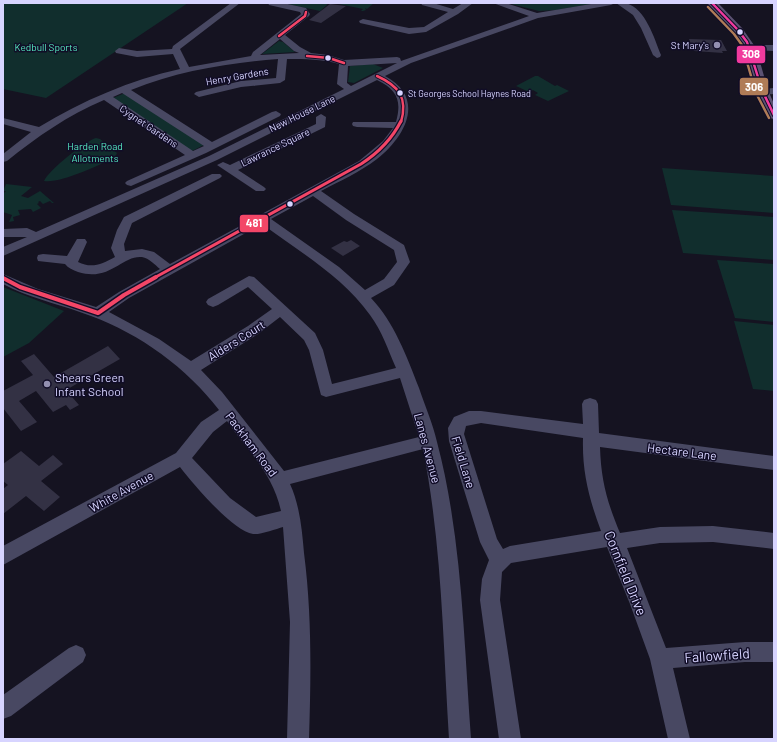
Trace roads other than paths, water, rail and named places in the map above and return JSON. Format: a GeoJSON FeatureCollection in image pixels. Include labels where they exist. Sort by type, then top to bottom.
{"type":"FeatureCollection","features":[{"type":"Feature","properties":{"kind":"main road"},"geometry":{"type":"LineString","coordinates":[[712,3],[745,39],[750,48],[761,92],[774,115]]}},
{"type":"Feature","properties":{"kind":"street"},"geometry":{"type":"LineString","coordinates":[[186,71],[176,51],[177,46],[236,3]]}},
{"type":"Feature","properties":{"kind":"street"},"geometry":{"type":"LineString","coordinates":[[254,59],[256,54],[305,16],[306,13],[301,9],[272,3]]}},
{"type":"Feature","properties":{"kind":"street"},"geometry":{"type":"LineString","coordinates":[[425,3],[454,12]]}},
{"type":"Feature","properties":{"kind":"street"},"geometry":{"type":"LineString","coordinates":[[363,22],[416,31],[426,29],[469,3]]}},
{"type":"Feature","properties":{"kind":"street"},"geometry":{"type":"LineString","coordinates":[[497,3],[519,9],[536,16]]}},
{"type":"Feature","properties":{"kind":"street","name":"New House Lane"},"geometry":{"type":"LineString","coordinates":[[3,252],[213,158],[346,86],[376,76],[413,59],[536,16],[611,3]]}},
{"type":"Feature","properties":{"kind":"street"},"geometry":{"type":"LineString","coordinates":[[620,3],[636,13],[645,28],[657,55]]}},
{"type":"Feature","properties":{"kind":"street"},"geometry":{"type":"LineString","coordinates":[[279,36],[295,48],[307,54],[307,56]]}},
{"type":"Feature","properties":{"kind":"street"},"geometry":{"type":"LineString","coordinates":[[750,48],[774,48]]}},
{"type":"Feature","properties":{"kind":"street"},"geometry":{"type":"LineString","coordinates":[[120,51],[137,54],[176,51]]}},
{"type":"Feature","properties":{"kind":"street"},"geometry":{"type":"LineString","coordinates":[[4,158],[40,131],[75,111],[124,90],[186,71],[254,59],[283,56],[329,58],[344,63],[397,60]]}},
{"type":"Feature","properties":{"kind":"street","name":"Henry Gardens"},"geometry":{"type":"LineString","coordinates":[[198,94],[241,84],[280,80],[283,56]]}},
{"type":"Feature","properties":{"kind":"street"},"geometry":{"type":"LineString","coordinates":[[344,63],[346,86]]}},
{"type":"Feature","properties":{"kind":"street"},"geometry":{"type":"LineString","coordinates":[[98,313],[114,301],[358,166],[375,154],[389,140],[399,125],[403,110],[402,94],[392,83],[376,76]]}},
{"type":"Feature","properties":{"kind":"street","name":"New House Lane"},"geometry":{"type":"LineString","coordinates":[[312,97],[336,85],[346,86]]}},
{"type":"Feature","properties":{"kind":"street","name":"Cygnet Gardens"},"geometry":{"type":"LineString","coordinates":[[124,90],[212,146]]}},
{"type":"Feature","properties":{"kind":"street"},"geometry":{"type":"LineString","coordinates":[[761,92],[774,91]]}},
{"type":"Feature","properties":{"kind":"street","name":"Cygnet Gardens"},"geometry":{"type":"LineString","coordinates":[[106,97],[192,155]]}},
{"type":"Feature","properties":{"kind":"street","name":"New House Lane"},"geometry":{"type":"LineString","coordinates":[[3,234],[29,233],[41,224],[212,146],[288,108]]}},
{"type":"Feature","properties":{"kind":"street"},"geometry":{"type":"LineString","coordinates":[[3,121],[40,131]]}},
{"type":"Feature","properties":{"kind":"street","name":"Lawrance Square"},"geometry":{"type":"LineString","coordinates":[[230,169],[321,121],[332,125]]}},
{"type":"Feature","properties":{"kind":"street"},"geometry":{"type":"LineString","coordinates":[[357,124],[399,125]]}},
{"type":"Feature","properties":{"kind":"street","name":"Lawrance Square"},"geometry":{"type":"LineString","coordinates":[[213,158],[260,189]]}},
{"type":"Feature","properties":{"kind":"street"},"geometry":{"type":"LineString","coordinates":[[123,258],[117,249],[125,224],[128,220],[189,194],[216,176]]}},
{"type":"Feature","properties":{"kind":"street"},"geometry":{"type":"LineString","coordinates":[[313,191],[350,217],[400,248],[404,262],[389,282],[362,297]]}},
{"type":"Feature","properties":{"kind":"street","name":"Lanes Avenue"},"geometry":{"type":"LineString","coordinates":[[262,219],[340,275],[358,290],[362,297],[375,311],[386,329],[405,371],[429,441],[439,488],[448,562],[460,739]]}},
{"type":"Feature","properties":{"kind":"street"},"geometry":{"type":"LineString","coordinates":[[71,260],[81,242]]}},
{"type":"Feature","properties":{"kind":"street"},"geometry":{"type":"LineString","coordinates":[[71,260],[72,264],[95,270],[134,254],[147,255],[169,270]]}},
{"type":"Feature","properties":{"kind":"street"},"geometry":{"type":"LineString","coordinates":[[43,258],[71,260]]}},
{"type":"Feature","properties":{"kind":"street","name":"Packham Road"},"geometry":{"type":"LineString","coordinates":[[3,278],[20,287],[98,313],[122,323],[170,353],[198,375],[279,480],[291,517],[299,579],[302,665],[298,739]]}},
{"type":"Feature","properties":{"kind":"street"},"geometry":{"type":"LineString","coordinates":[[214,302],[249,280],[310,337],[316,350],[326,391],[405,371]]}},
{"type":"Feature","properties":{"kind":"street","name":"Alders Court"},"geometry":{"type":"LineString","coordinates":[[190,369],[254,330],[281,310]]}},
{"type":"Feature","properties":{"kind":"street","name":"Cornfield Drive"},"geometry":{"type":"LineString","coordinates":[[590,404],[590,436],[597,495],[613,540],[640,604],[660,659],[679,739]]}},
{"type":"Feature","properties":{"kind":"street","name":"White Avenue"},"geometry":{"type":"LineString","coordinates":[[3,556],[182,458],[207,427],[228,412]]}},
{"type":"Feature","properties":{"kind":"street","name":"Field Lane"},"geometry":{"type":"LineString","coordinates":[[499,560],[489,542],[457,441],[455,430],[457,424],[463,419],[481,418],[590,436]]}},
{"type":"Feature","properties":{"kind":"street","name":"Hectare Lane"},"geometry":{"type":"LineString","coordinates":[[590,436],[774,463]]}},
{"type":"Feature","properties":{"kind":"street"},"geometry":{"type":"LineString","coordinates":[[279,480],[429,441]]}},
{"type":"Feature","properties":{"kind":"street"},"geometry":{"type":"LineString","coordinates":[[182,458],[213,494],[238,517],[254,526],[291,517]]}},
{"type":"Feature","properties":{"kind":"street"},"geometry":{"type":"LineString","coordinates":[[510,739],[490,600],[490,579],[493,569],[499,560],[510,555],[658,535],[713,534],[774,541]]}},
{"type":"Feature","properties":{"kind":"street","name":"Fallowfield"},"geometry":{"type":"LineString","coordinates":[[660,659],[730,653],[774,652]]}},
{"type":"Feature","properties":{"kind":"street"},"geometry":{"type":"LineString","coordinates":[[3,708],[76,655]]}},
{"type":"Feature","properties":{"kind":"place","name":"St Mary's"},"geometry":{"type":"Point","coordinates":[717,45]}},
{"type":"Feature","properties":{"kind":"place","name":"St Georges School Haynes Road"},"geometry":{"type":"Point","coordinates":[400,93]}},
{"type":"Feature","properties":{"kind":"place","name":"Shears Green Infant School"},"geometry":{"type":"Point","coordinates":[47,384]}},
{"type":"Feature","properties":{"kind":"park label","name":"Kedbull Sports"},"geometry":{"type":"Point","coordinates":[46,47]}},
{"type":"Feature","properties":{"kind":"park label","name":"Harden Road Allotments"},"geometry":{"type":"Point","coordinates":[95,152]}}]}
